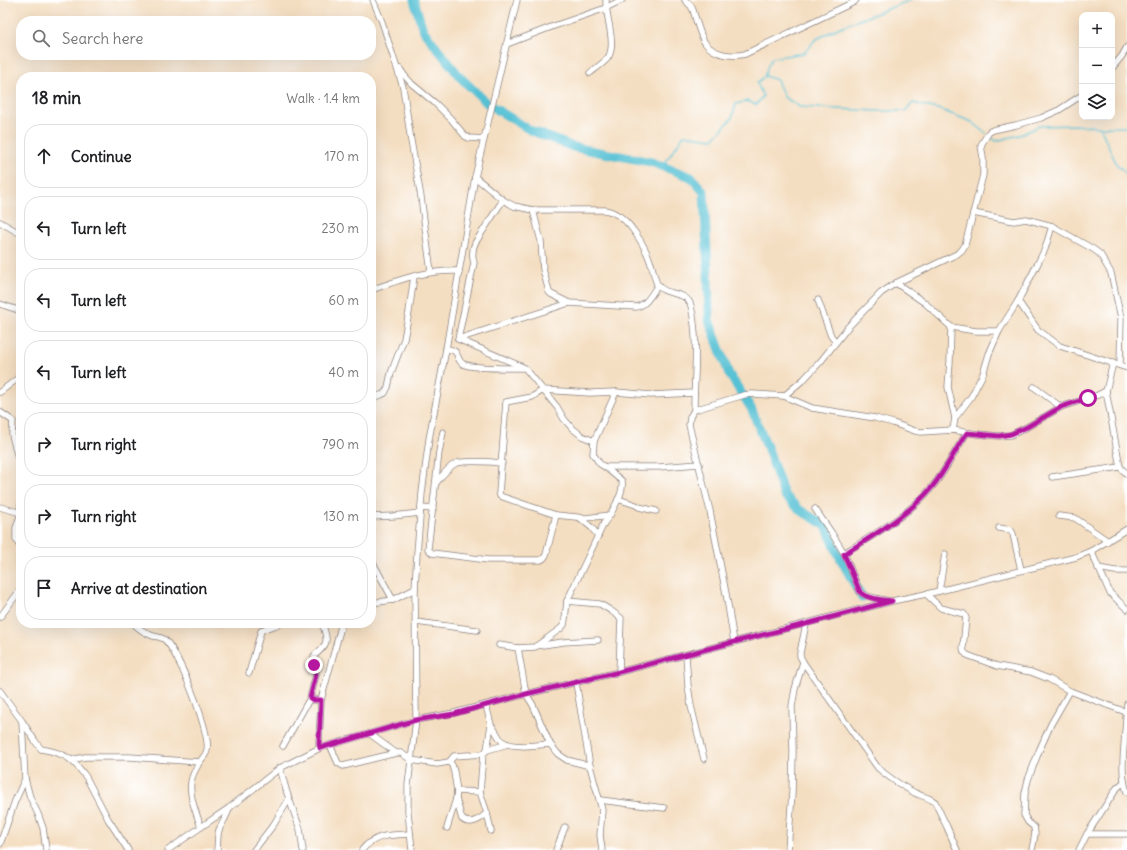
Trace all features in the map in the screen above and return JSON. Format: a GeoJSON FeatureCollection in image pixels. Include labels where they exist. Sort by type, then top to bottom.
{"type":"FeatureCollection","features":[{"type":"Feature","properties":{"kind":"street"},"geometry":{"type":"LineString","coordinates":[[373,0],[382,22],[405,98],[431,272]]}},
{"type":"Feature","properties":{"kind":"street"},"geometry":{"type":"LineString","coordinates":[[412,850],[408,785],[416,720],[415,589],[420,510],[429,439],[446,349],[475,176],[517,0]]}},
{"type":"Feature","properties":{"kind":"street"},"geometry":{"type":"LineString","coordinates":[[590,73],[608,58],[610,52],[611,43],[605,8],[606,0]]}},
{"type":"Feature","properties":{"kind":"street"},"geometry":{"type":"LineString","coordinates":[[506,44],[605,8],[622,0]]}},
{"type":"Feature","properties":{"kind":"street"},"geometry":{"type":"LineString","coordinates":[[685,0],[691,6],[705,42],[711,49],[728,55],[738,56],[856,0]]}},
{"type":"Feature","properties":{"kind":"street"},"geometry":{"type":"LineString","coordinates":[[1115,64],[1127,47]]}},
{"type":"Feature","properties":{"kind":"street"},"geometry":{"type":"LineString","coordinates":[[393,56],[407,79],[435,103],[465,136],[484,139]]}},
{"type":"Feature","properties":{"kind":"street"},"geometry":{"type":"LineString","coordinates":[[784,396],[804,380],[848,327],[881,293],[957,254],[966,245],[973,213],[982,185],[983,158],[981,145],[988,132],[1041,118],[1058,110],[1079,96]]}},
{"type":"Feature","properties":{"kind":"street"},"geometry":{"type":"LineString","coordinates":[[475,176],[503,200],[514,206],[533,210],[605,210],[615,213],[624,219],[639,238],[647,252],[658,285],[670,294],[685,298],[691,304],[696,342],[696,363],[694,410],[690,416],[689,425],[710,511],[734,642]]}},
{"type":"Feature","properties":{"kind":"street"},"geometry":{"type":"LineString","coordinates":[[458,339],[474,263],[472,249],[503,200]]}},
{"type":"Feature","properties":{"kind":"street"},"geometry":{"type":"LineString","coordinates":[[533,210],[541,241],[543,269],[549,292],[569,303]]}},
{"type":"Feature","properties":{"kind":"street"},"geometry":{"type":"LineString","coordinates":[[973,213],[1010,220],[1026,219],[1052,226],[1097,252],[1102,257],[1111,273],[1121,318],[1120,365]]}},
{"type":"Feature","properties":{"kind":"street"},"geometry":{"type":"LineString","coordinates":[[0,223],[16,231]]}},
{"type":"Feature","properties":{"kind":"street"},"geometry":{"type":"LineString","coordinates":[[955,418],[971,397],[983,374],[989,354],[999,331],[1018,301],[1037,265],[1045,249],[1052,226]]}},
{"type":"Feature","properties":{"kind":"street"},"geometry":{"type":"LineString","coordinates":[[376,288],[431,272],[459,270]]}},
{"type":"Feature","properties":{"kind":"street"},"geometry":{"type":"LineString","coordinates":[[376,396],[385,393],[388,387],[391,373],[404,339],[414,276]]}},
{"type":"Feature","properties":{"kind":"street"},"geometry":{"type":"LineString","coordinates":[[896,284],[925,303],[951,327],[976,331],[999,331]]}},
{"type":"Feature","properties":{"kind":"street"},"geometry":{"type":"LineString","coordinates":[[458,339],[569,303],[636,307],[641,306],[645,304],[658,285]]}},
{"type":"Feature","properties":{"kind":"street"},"geometry":{"type":"LineString","coordinates":[[818,300],[831,336],[836,342]]}},
{"type":"Feature","properties":{"kind":"street"},"geometry":{"type":"LineString","coordinates":[[1018,301],[1038,330],[1060,346],[1127,368]]}},
{"type":"Feature","properties":{"kind":"street"},"geometry":{"type":"LineString","coordinates":[[0,304],[16,309]]}},
{"type":"Feature","properties":{"kind":"street"},"geometry":{"type":"LineString","coordinates":[[951,327],[948,387],[955,418],[953,430]]}},
{"type":"Feature","properties":{"kind":"street"},"geometry":{"type":"LineString","coordinates":[[458,339],[525,368],[572,428],[582,436],[594,440]]}},
{"type":"Feature","properties":{"kind":"street"},"geometry":{"type":"LineString","coordinates":[[446,349],[455,351],[461,362],[467,365],[490,368],[525,368]]}},
{"type":"Feature","properties":{"kind":"street"},"geometry":{"type":"LineString","coordinates":[[1113,363],[1106,391],[1120,467],[1127,474]]}},
{"type":"Feature","properties":{"kind":"street"},"geometry":{"type":"LineString","coordinates":[[0,392],[16,380]]}},
{"type":"Feature","properties":{"kind":"street"},"geometry":{"type":"LineString","coordinates":[[1034,387],[1061,407]]}},
{"type":"Feature","properties":{"kind":"street"},"geometry":{"type":"LineString","coordinates":[[610,515],[580,518],[556,515],[500,496],[499,492],[506,402],[532,397],[543,390],[590,393],[616,392],[651,395],[694,393]]}},
{"type":"Feature","properties":{"kind":"street"},"geometry":{"type":"LineString","coordinates":[[694,410],[744,395],[784,396],[812,408],[893,422],[915,431],[953,430],[999,436],[1011,434],[1027,427],[1061,407],[1106,391]]}},
{"type":"Feature","properties":{"kind":"street"},"geometry":{"type":"LineString","coordinates":[[535,647],[564,625],[567,601],[604,523],[618,499],[622,481],[605,466],[600,464],[592,454],[594,440],[616,392]]}},
{"type":"Feature","properties":{"kind":"street"},"geometry":{"type":"LineString","coordinates":[[0,412],[13,421],[12,435],[16,451]]}},
{"type":"Feature","properties":{"kind":"street"},"geometry":{"type":"LineString","coordinates":[[443,432],[439,452],[428,549],[432,553],[488,560],[541,560],[546,555],[556,515]]}},
{"type":"Feature","properties":{"kind":"street"},"geometry":{"type":"LineString","coordinates":[[844,554],[887,526],[914,505],[932,488],[945,470],[957,447],[967,433]]}},
{"type":"Feature","properties":{"kind":"street"},"geometry":{"type":"LineString","coordinates":[[436,483],[456,463],[480,461],[502,463]]}},
{"type":"Feature","properties":{"kind":"street"},"geometry":{"type":"LineString","coordinates":[[605,466],[659,467],[699,464]]}},
{"type":"Feature","properties":{"kind":"street"},"geometry":{"type":"LineString","coordinates":[[1052,477],[1120,467]]}},
{"type":"Feature","properties":{"kind":"street"},"geometry":{"type":"LineString","coordinates":[[618,499],[639,507],[656,511]]}},
{"type":"Feature","properties":{"kind":"street"},"geometry":{"type":"LineString","coordinates":[[0,507],[16,512]]}},
{"type":"Feature","properties":{"kind":"street"},"geometry":{"type":"LineString","coordinates":[[376,517],[393,516],[420,510],[433,509]]}},
{"type":"Feature","properties":{"kind":"street"},"geometry":{"type":"LineString","coordinates":[[815,509],[844,554],[860,592],[863,595],[870,597],[892,601]]}},
{"type":"Feature","properties":{"kind":"street"},"geometry":{"type":"LineString","coordinates":[[1059,516],[1075,518],[1108,541]]}},
{"type":"Feature","properties":{"kind":"street"},"geometry":{"type":"LineString","coordinates":[[580,518],[592,528],[598,536]]}},
{"type":"Feature","properties":{"kind":"street"},"geometry":{"type":"LineString","coordinates":[[16,528],[16,539]]}},
{"type":"Feature","properties":{"kind":"street"},"geometry":{"type":"LineString","coordinates":[[999,528],[1011,530],[1021,570]]}},
{"type":"Feature","properties":{"kind":"street"},"geometry":{"type":"LineString","coordinates":[[168,850],[175,848],[201,826],[229,808],[280,768],[320,748],[416,720],[454,714],[526,694],[686,655],[892,601],[939,591],[1071,558],[1091,551],[1127,529]]}},
{"type":"Feature","properties":{"kind":"street"},"geometry":{"type":"LineString","coordinates":[[1091,551],[1110,593],[1127,609]]}},
{"type":"Feature","properties":{"kind":"street"},"geometry":{"type":"LineString","coordinates":[[939,591],[945,554]]}},
{"type":"Feature","properties":{"kind":"street"},"geometry":{"type":"LineString","coordinates":[[376,568],[393,600]]}},
{"type":"Feature","properties":{"kind":"street"},"geometry":{"type":"LineString","coordinates":[[1098,568],[1115,571],[1127,571]]}},
{"type":"Feature","properties":{"kind":"street"},"geometry":{"type":"LineString","coordinates":[[376,602],[393,600],[415,589]]}},
{"type":"Feature","properties":{"kind":"street"},"geometry":{"type":"LineString","coordinates":[[926,594],[941,608],[964,614],[966,618],[963,648],[967,655],[997,666],[1031,672],[1049,678],[1070,692],[1126,712]]}},
{"type":"Feature","properties":{"kind":"street"},"geometry":{"type":"LineString","coordinates":[[0,616],[16,595]]}},
{"type":"Feature","properties":{"kind":"street"},"geometry":{"type":"LineString","coordinates":[[567,601],[600,604],[621,618],[619,672]]}},
{"type":"Feature","properties":{"kind":"street"},"geometry":{"type":"LineString","coordinates":[[416,622],[477,630]]}},
{"type":"Feature","properties":{"kind":"street"},"geometry":{"type":"LineString","coordinates":[[806,624],[800,653],[803,662],[878,768],[883,773],[913,792],[932,799],[935,802],[956,850]]}},
{"type":"Feature","properties":{"kind":"street"},"geometry":{"type":"LineString","coordinates":[[139,628],[142,631],[166,640],[185,674],[196,702],[206,736],[208,749],[205,756],[199,762],[192,777],[191,783],[191,794],[201,826]]}},
{"type":"Feature","properties":{"kind":"street"},"geometry":{"type":"LineString","coordinates":[[249,673],[262,630],[268,628]]}},
{"type":"Feature","properties":{"kind":"street"},"geometry":{"type":"LineString","coordinates":[[283,746],[310,698],[316,675],[314,656],[325,646],[327,639],[324,628]]}},
{"type":"Feature","properties":{"kind":"street"},"geometry":{"type":"LineString","coordinates":[[320,748],[321,700],[341,628]]}},
{"type":"Feature","properties":{"kind":"street"},"geometry":{"type":"LineString","coordinates":[[499,645],[518,648],[535,647],[563,642],[598,640]]}},
{"type":"Feature","properties":{"kind":"street"},"geometry":{"type":"LineString","coordinates":[[518,648],[526,694],[533,705],[550,744],[558,754],[567,760],[590,766]]}},
{"type":"Feature","properties":{"kind":"street"},"geometry":{"type":"LineString","coordinates":[[686,655],[689,693],[704,760]]}},
{"type":"Feature","properties":{"kind":"street"},"geometry":{"type":"LineString","coordinates":[[787,850],[791,807],[793,752],[792,706],[795,689],[803,662]]}},
{"type":"Feature","properties":{"kind":"street"},"geometry":{"type":"LineString","coordinates":[[576,682],[590,766],[602,810],[600,835],[602,850]]}},
{"type":"Feature","properties":{"kind":"street"},"geometry":{"type":"LineString","coordinates":[[0,691],[41,749],[64,755],[71,760],[86,777],[108,819],[128,850]]}},
{"type":"Feature","properties":{"kind":"street"},"geometry":{"type":"LineString","coordinates":[[1032,850],[1035,834],[1034,827],[1028,822],[1024,815],[1025,793],[1028,780],[1051,724],[1070,692]]}},
{"type":"Feature","properties":{"kind":"street"},"geometry":{"type":"LineString","coordinates":[[310,698],[313,700],[321,700]]}},
{"type":"Feature","properties":{"kind":"street"},"geometry":{"type":"LineString","coordinates":[[1127,704],[1124,782],[1127,792]]}},
{"type":"Feature","properties":{"kind":"street"},"geometry":{"type":"LineString","coordinates":[[486,705],[491,725],[502,741],[508,744],[523,747],[550,744]]}},
{"type":"Feature","properties":{"kind":"street"},"geometry":{"type":"LineString","coordinates":[[22,721],[25,780],[30,797],[43,828],[46,850]]}},
{"type":"Feature","properties":{"kind":"street"},"geometry":{"type":"LineString","coordinates":[[491,725],[485,752],[480,792],[491,831]]}},
{"type":"Feature","properties":{"kind":"street"},"geometry":{"type":"LineString","coordinates":[[370,734],[396,753]]}},
{"type":"Feature","properties":{"kind":"street"},"geometry":{"type":"LineString","coordinates":[[330,745],[338,764],[343,766],[396,753],[401,753],[411,760],[437,764],[449,762],[454,756],[485,752],[508,744]]}},
{"type":"Feature","properties":{"kind":"street"},"geometry":{"type":"LineString","coordinates":[[71,760],[85,757],[130,757],[199,762]]}},
{"type":"Feature","properties":{"kind":"street"},"geometry":{"type":"LineString","coordinates":[[446,828],[456,799],[457,791],[454,772],[452,765],[449,762]]}},
{"type":"Feature","properties":{"kind":"street"},"geometry":{"type":"LineString","coordinates":[[280,768],[300,829],[303,850]]}},
{"type":"Feature","properties":{"kind":"street"},"geometry":{"type":"LineString","coordinates":[[0,844],[15,801],[25,780]]}},
{"type":"Feature","properties":{"kind":"street"},"geometry":{"type":"LineString","coordinates":[[1079,850],[1087,834],[1115,792],[1124,782]]}},
{"type":"Feature","properties":{"kind":"street"},"geometry":{"type":"LineString","coordinates":[[457,791],[480,792]]}},
{"type":"Feature","properties":{"kind":"street"},"geometry":{"type":"LineString","coordinates":[[254,850],[274,824],[289,799]]}},
{"type":"Feature","properties":{"kind":"street"},"geometry":{"type":"LineString","coordinates":[[456,799],[464,821],[475,821],[487,813]]}},
{"type":"Feature","properties":{"kind":"street"},"geometry":{"type":"LineString","coordinates":[[600,800],[664,808]]}},
{"type":"Feature","properties":{"kind":"street"},"geometry":{"type":"LineString","coordinates":[[217,850],[218,835],[229,808]]}},
{"type":"Feature","properties":{"kind":"street"},"geometry":{"type":"LineString","coordinates":[[556,850],[565,827]]}},
{"type":"Feature","properties":{"kind":"street"},"geometry":{"type":"LineString","coordinates":[[362,850],[377,838],[389,835],[410,834]]}},
{"type":"Feature","properties":{"kind":"street"},"geometry":{"type":"LineString","coordinates":[[1087,834],[1127,834]]}},
{"type":"Feature","properties":{"kind":"waterway"},"geometry":{"type":"LineString","coordinates":[[414,0],[423,30],[460,77],[488,104],[530,130],[573,147],[651,162],[691,177],[704,192],[709,320],[729,374],[751,408],[768,449],[784,495],[800,510],[826,526],[838,554],[862,598]]}},
{"type":"Feature","properties":{"kind":"waterway"},"geometry":{"type":"LineString","coordinates":[[765,75],[772,58],[804,53],[815,40],[838,28],[911,0]]}},
{"type":"Feature","properties":{"kind":"waterway"},"geometry":{"type":"LineString","coordinates":[[662,167],[684,135],[713,139],[732,118],[736,104],[748,101],[756,105],[763,96],[757,83],[765,76],[777,80],[784,97],[800,107],[905,111],[913,103],[941,110],[972,122],[986,133]]}},
{"type":"Feature","properties":{"kind":"waterway"},"geometry":{"type":"LineString","coordinates":[[989,135],[996,141],[1023,134],[1039,126],[1074,125],[1127,128]]}},
{"type":"Feature","properties":{"kind":"waterway"},"geometry":{"type":"LineString","coordinates":[[1100,127],[1117,165],[1127,174]]}},
{"type":"Feature","properties":{"kind":"route"},"geometry":{"type":"LineString","coordinates":[[314,665],[316,675],[310,698],[313,700],[321,700],[320,748],[416,720],[454,714],[526,694],[619,672],[892,601],[863,595],[860,592],[844,554],[887,526],[914,505],[932,488],[945,470],[957,447],[967,433],[999,436],[1011,434],[1027,427],[1061,407],[1088,398]]}}]}
